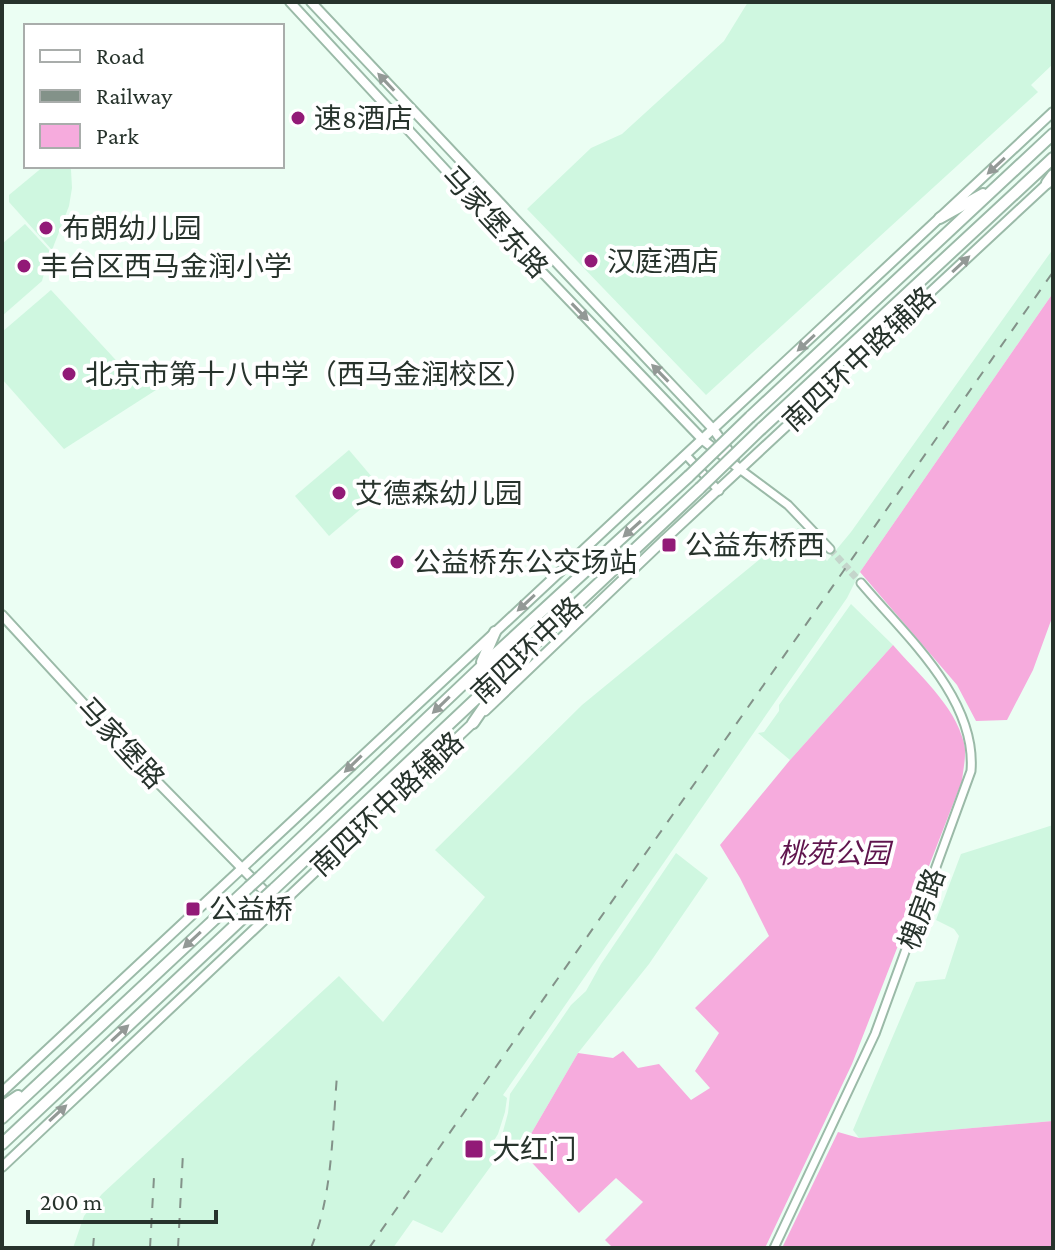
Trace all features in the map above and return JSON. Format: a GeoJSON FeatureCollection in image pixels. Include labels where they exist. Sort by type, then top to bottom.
{"type":"FeatureCollection","features":[{"type":"Feature","properties":{"kind":"highway","name":"南四环中路"},"geometry":{"type":"LineString","coordinates":[[2,1118],[1053,134]]}},
{"type":"Feature","properties":{"kind":"highway","name":"南四环中路"},"geometry":{"type":"LineString","coordinates":[[2,1144],[1053,158]]}},
{"type":"Feature","properties":{"kind":"highway"},"geometry":{"type":"LineString","coordinates":[[940,218],[998,185]]}},
{"type":"Feature","properties":{"kind":"highway"},"geometry":{"type":"LineString","coordinates":[[480,668],[495,632]]}},
{"type":"Feature","properties":{"kind":"highway"},"geometry":{"type":"LineString","coordinates":[[473,723],[518,658]]}},
{"type":"Feature","properties":{"kind":"highway"},"geometry":{"type":"LineString","coordinates":[[2,1107],[46,1077]]}},
{"type":"Feature","properties":{"kind":"main road","name":"马家堡东路"},"geometry":{"type":"LineString","coordinates":[[290,2],[476,203],[703,440],[741,470]]}},
{"type":"Feature","properties":{"kind":"main road","name":"马家堡东路"},"geometry":{"type":"LineString","coordinates":[[311,2],[714,430],[741,470]]}},
{"type":"Feature","properties":{"kind":"main road","name":"南四环中路辅路"},"geometry":{"type":"LineString","coordinates":[[2,1092],[1053,112]]}},
{"type":"Feature","properties":{"kind":"main road","name":"南四环中路辅路"},"geometry":{"type":"LineString","coordinates":[[2,1167],[664,540],[1051,179]]}},
{"type":"Feature","properties":{"kind":"main road","name":"马家堡路"},"geometry":{"type":"LineString","coordinates":[[2,615],[127,751],[279,906]]}},
{"type":"Feature","properties":{"kind":"street"},"geometry":{"type":"LineString","coordinates":[[686,455],[719,491]]}},
{"type":"Feature","properties":{"kind":"street"},"geometry":{"type":"LineString","coordinates":[[741,470],[788,505],[830,549]]}},
{"type":"Feature","properties":{"kind":"street","name":"槐房路"},"geometry":{"type":"LineString","coordinates":[[774,1248],[875,1034],[971,771],[968,739],[951,691],[861,583]]}},
{"type":"Feature","properties":{"kind":"shaded area"},"geometry":{"type":"Polygon","coordinates":[[[748,2],[1053,2],[1053,64],[1031,85],[1038,92],[706,395],[527,209],[591,148],[622,134],[724,41],[748,2]]]}},
{"type":"Feature","properties":{"kind":"shaded area","name":"布朗幼儿园"},"geometry":{"type":"Polygon","coordinates":[[[42,168],[70,168],[69,206],[52,250],[9,202],[9,195],[42,168]]]}},
{"type":"Feature","properties":{"kind":"shaded area","name":"丰台区西马金润小学"},"geometry":{"type":"Polygon","coordinates":[[[25,224],[50,251],[42,281],[2,316],[2,244],[25,224]]]}},
{"type":"Feature","properties":{"kind":"shaded area"},"geometry":{"type":"Polygon","coordinates":[[[1053,249],[1053,293],[860,572],[847,598],[503,1095],[507,1098],[505,1112],[490,1147],[499,1155],[442,1233],[413,1220],[393,1248],[73,1248],[84,1216],[102,1194],[339,976],[383,1022],[485,897],[435,850],[582,705],[798,528],[827,561],[851,532],[1053,249]]]}},
{"type":"Feature","properties":{"kind":"shaded area","name":"北京市第十八中学（西马金润校区）"},"geometry":{"type":"Polygon","coordinates":[[[51,290],[125,370],[149,380],[156,390],[64,449],[2,379],[2,332],[51,290]]]}},
{"type":"Feature","properties":{"kind":"shaded area","name":"艾德森幼儿园"},"geometry":{"type":"Polygon","coordinates":[[[349,450],[383,490],[329,536],[295,496],[349,450]]]}},
{"type":"Feature","properties":{"kind":"shaded area"},"geometry":{"type":"Polygon","coordinates":[[[851,604],[893,645],[790,760],[758,733],[764,732],[779,711],[779,705],[851,604]]]}},
{"type":"Feature","properties":{"kind":"shaded area"},"geometry":{"type":"Polygon","coordinates":[[[1053,825],[1053,1121],[859,1138],[853,1130],[916,982],[945,979],[959,936],[954,929],[936,920],[961,854],[1053,825]]]}},
{"type":"Feature","properties":{"kind":"shaded area"},"geometry":{"type":"Polygon","coordinates":[[[676,853],[708,878],[649,964],[578,1053],[521,1151],[502,1135],[510,1094],[571,1005],[586,991],[676,853]]]}},
{"type":"Feature","properties":{"kind":"green space"},"geometry":{"type":"Polygon","coordinates":[[[1053,293],[1053,615],[1033,670],[1007,720],[976,721],[957,685],[860,572],[1053,293]]]}},
{"type":"Feature","properties":{"kind":"green space","name":"桃苑公园"},"geometry":{"type":"Polygon","coordinates":[[[893,645],[944,703],[959,729],[965,752],[962,781],[852,1064],[765,1248],[613,1248],[605,1240],[643,1202],[616,1178],[579,1213],[521,1151],[578,1053],[613,1058],[623,1051],[638,1068],[659,1064],[691,1100],[710,1088],[695,1071],[719,1033],[695,1008],[769,936],[720,845],[790,760],[893,645]]]}},
{"type":"Feature","properties":{"kind":"green space"},"geometry":{"type":"Polygon","coordinates":[[[1053,1121],[1053,1248],[782,1248],[838,1132],[859,1138],[1053,1121]]]}},
{"type":"Feature","properties":{"kind":"tunnel"},"geometry":{"type":"LineString","coordinates":[[830,549],[861,583]]}},
{"type":"Feature","properties":{"kind":"railway"},"geometry":{"type":"LineString","coordinates":[[369,1248],[1053,272]]}},
{"type":"Feature","properties":{"kind":"railway"},"geometry":{"type":"LineString","coordinates":[[311,1248],[328,1185],[337,1076]]}},
{"type":"Feature","properties":{"kind":"railway"},"geometry":{"type":"LineString","coordinates":[[178,1248],[183,1153]]}},
{"type":"Feature","properties":{"kind":"railway"},"geometry":{"type":"LineString","coordinates":[[150,1248],[154,1177]]}},
{"type":"Feature","properties":{"kind":"railway"},"geometry":{"type":"LineString","coordinates":[[93,1248],[94,1236]]}},
{"type":"Feature","properties":{"kind":"place","name":"速8酒店"},"geometry":{"type":"Point","coordinates":[298,118]}},
{"type":"Feature","properties":{"kind":"place","name":"布朗幼儿园"},"geometry":{"type":"Point","coordinates":[46,228]}},
{"type":"Feature","properties":{"kind":"place","name":"汉庭酒店"},"geometry":{"type":"Point","coordinates":[591,261]}},
{"type":"Feature","properties":{"kind":"place","name":"丰台区西马金润小学"},"geometry":{"type":"Point","coordinates":[24,266]}},
{"type":"Feature","properties":{"kind":"place","name":"北京市第十八中学（西马金润校区）"},"geometry":{"type":"Point","coordinates":[69,374]}},
{"type":"Feature","properties":{"kind":"place","name":"艾德森幼儿园"},"geometry":{"type":"Point","coordinates":[339,493]}},
{"type":"Feature","properties":{"kind":"place","name":"公益东桥西"},"geometry":{"type":"Point","coordinates":[669,545]}},
{"type":"Feature","properties":{"kind":"place","name":"公益桥东公交场站"},"geometry":{"type":"Point","coordinates":[397,562]}},
{"type":"Feature","properties":{"kind":"place","name":"公益桥"},"geometry":{"type":"Point","coordinates":[193,909]}},
{"type":"Feature","properties":{"kind":"place","name":"大红门"},"geometry":{"type":"Point","coordinates":[474,1149]}}]}
